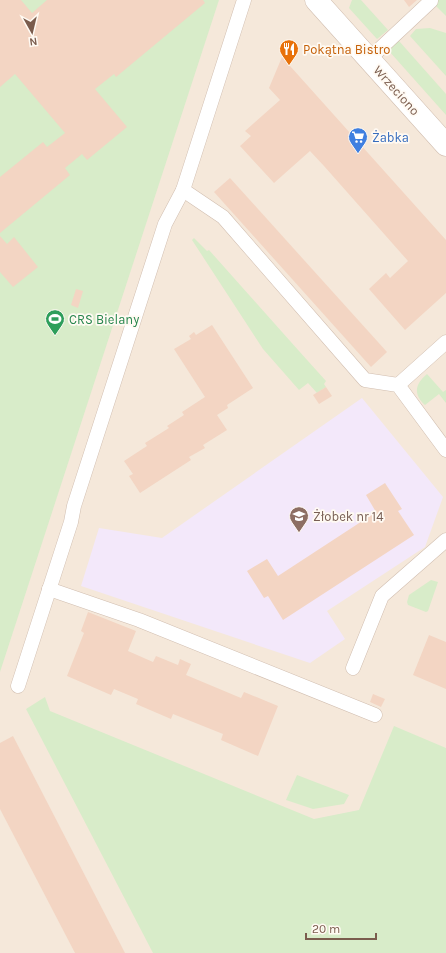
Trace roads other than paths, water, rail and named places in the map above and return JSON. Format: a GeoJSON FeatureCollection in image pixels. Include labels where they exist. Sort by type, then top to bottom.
{"type":"FeatureCollection","features":[{"type":"Feature","properties":{"kind":"street","name":"Wrzeciono"},"geometry":{"type":"LineString","coordinates":[[316,0],[446,145]]}},
{"type":"Feature","properties":{"kind":"lane"},"geometry":{"type":"LineString","coordinates":[[18,686],[71,522],[74,506],[165,224],[183,190],[244,0]]}},
{"type":"Feature","properties":{"kind":"lane"},"geometry":{"type":"LineString","coordinates":[[369,59],[431,1]]}},
{"type":"Feature","properties":{"kind":"lane"},"geometry":{"type":"LineString","coordinates":[[183,190],[223,217],[365,380],[398,384],[446,450]]}},
{"type":"Feature","properties":{"kind":"lane"},"geometry":{"type":"LineString","coordinates":[[398,384],[446,342]]}},
{"type":"Feature","properties":{"kind":"lane"},"geometry":{"type":"LineString","coordinates":[[352,668],[382,596],[446,540]]}},
{"type":"Feature","properties":{"kind":"lane"},"geometry":{"type":"LineString","coordinates":[[49,589],[139,620],[375,715]]}},
{"type":"Feature","properties":{"kind":"place","name":"Pokątna Bistro"},"geometry":{"type":"Point","coordinates":[289,66]}},
{"type":"Feature","properties":{"kind":"place","name":"Żabka"},"geometry":{"type":"Point","coordinates":[358,154]}},
{"type":"Feature","properties":{"kind":"place","name":"CRS Bielany"},"geometry":{"type":"Point","coordinates":[55,336]}},
{"type":"Feature","properties":{"kind":"place","name":"Żłobek nr 14"},"geometry":{"type":"Point","coordinates":[299,533]}}]}
